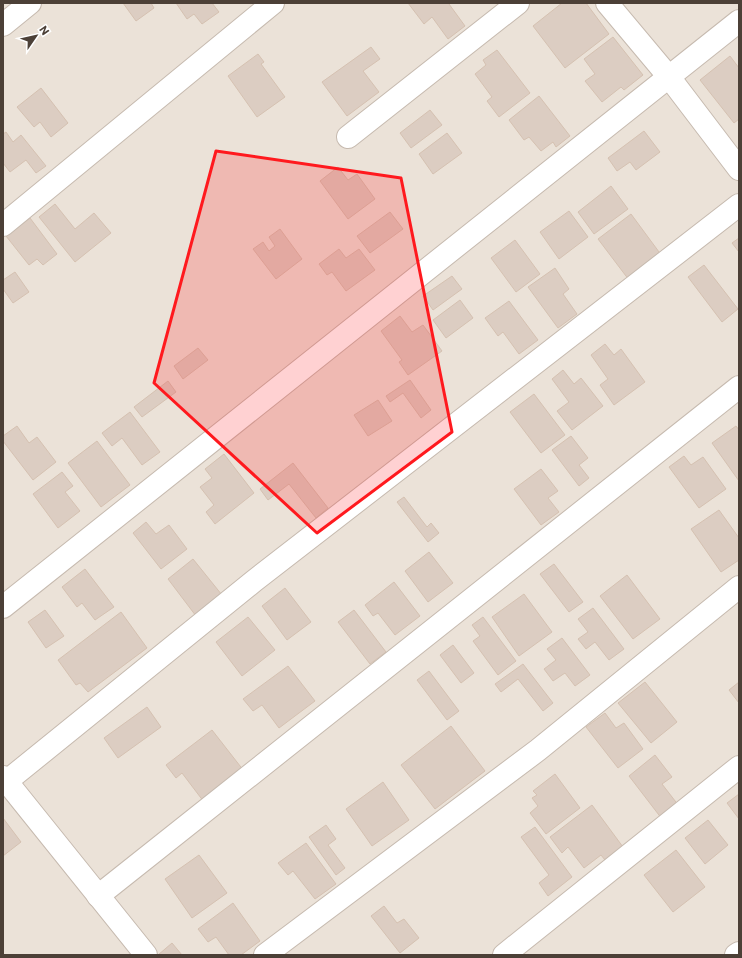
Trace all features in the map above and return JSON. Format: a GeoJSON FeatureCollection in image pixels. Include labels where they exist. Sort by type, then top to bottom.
{"type":"FeatureCollection","features":[{"type":"Feature","properties":{"kind":"street"},"geometry":{"type":"LineString","coordinates":[[3,25],[30,3]]}},
{"type":"Feature","properties":{"kind":"street"},"geometry":{"type":"LineString","coordinates":[[3,225],[273,3]]}},
{"type":"Feature","properties":{"kind":"street"},"geometry":{"type":"LineString","coordinates":[[348,137],[518,3]]}},
{"type":"Feature","properties":{"kind":"street"},"geometry":{"type":"LineString","coordinates":[[607,3],[669,77],[739,169]]}},
{"type":"Feature","properties":{"kind":"street"},"geometry":{"type":"LineString","coordinates":[[3,607],[739,21]]}},
{"type":"Feature","properties":{"kind":"street"},"geometry":{"type":"LineString","coordinates":[[146,955],[5,779],[254,581],[739,205]]}},
{"type":"Feature","properties":{"kind":"street"},"geometry":{"type":"LineString","coordinates":[[98,896],[739,387]]}},
{"type":"Feature","properties":{"kind":"street"},"geometry":{"type":"LineString","coordinates":[[265,955],[538,750],[739,587]]}},
{"type":"Feature","properties":{"kind":"street"},"geometry":{"type":"LineString","coordinates":[[504,955],[739,767]]}},
{"type":"Feature","properties":{"kind":"highlighted area"},"geometry":{"type":"Polygon","coordinates":[[[216,151],[401,178],[452,432],[317,533],[154,383],[216,151]]]}},
{"type":"Feature","properties":{"kind":"shaded area"},"geometry":{"type":"Polygon","coordinates":[[[3,3],[739,3],[739,955],[3,955],[3,3]]]}},
{"type":"Feature","properties":{"kind":"building"},"geometry":{"type":"Polygon","coordinates":[[[123,3],[151,3],[154,8],[136,21],[123,3]]]}},
{"type":"Feature","properties":{"kind":"building"},"geometry":{"type":"Polygon","coordinates":[[[176,3],[212,3],[219,12],[202,24],[194,14],[187,19],[176,3]]]}},
{"type":"Feature","properties":{"kind":"building"},"geometry":{"type":"Polygon","coordinates":[[[408,3],[451,3],[449,4],[465,26],[448,39],[432,17],[424,24],[408,3]]]}},
{"type":"Feature","properties":{"kind":"building"},"geometry":{"type":"Polygon","coordinates":[[[562,3],[586,3],[609,34],[565,68],[533,26],[562,3]]]}},
{"type":"Feature","properties":{"kind":"building"},"geometry":{"type":"Polygon","coordinates":[[[613,37],[643,75],[624,90],[621,87],[602,102],[585,81],[595,74],[584,59],[613,37]]]}},
{"type":"Feature","properties":{"kind":"building"},"geometry":{"type":"Polygon","coordinates":[[[371,47],[380,59],[363,71],[379,92],[347,116],[322,82],[371,47]]]}},
{"type":"Feature","properties":{"kind":"building"},"geometry":{"type":"Polygon","coordinates":[[[497,50],[530,93],[499,117],[487,101],[492,97],[475,74],[486,65],[483,60],[497,50]]]}},
{"type":"Feature","properties":{"kind":"building"},"geometry":{"type":"Polygon","coordinates":[[[258,54],[264,62],[261,64],[285,97],[257,117],[228,76],[258,54]]]}},
{"type":"Feature","properties":{"kind":"building"},"geometry":{"type":"Polygon","coordinates":[[[730,56],[739,68],[739,119],[734,123],[700,80],[730,56]]]}},
{"type":"Feature","properties":{"kind":"building"},"geometry":{"type":"Polygon","coordinates":[[[41,88],[68,123],[51,137],[40,122],[34,127],[17,107],[41,88]]]}},
{"type":"Feature","properties":{"kind":"building"},"geometry":{"type":"Polygon","coordinates":[[[539,96],[570,136],[556,147],[553,142],[541,151],[529,137],[524,140],[509,120],[539,96]]]}},
{"type":"Feature","properties":{"kind":"building"},"geometry":{"type":"Polygon","coordinates":[[[430,110],[442,125],[411,148],[400,133],[430,110]]]}},
{"type":"Feature","properties":{"kind":"building"},"geometry":{"type":"Polygon","coordinates":[[[644,131],[660,152],[636,170],[630,162],[617,171],[608,158],[644,131]]]}},
{"type":"Feature","properties":{"kind":"building"},"geometry":{"type":"Polygon","coordinates":[[[6,132],[13,142],[21,135],[46,166],[36,173],[26,160],[10,172],[3,163],[3,134],[6,132]]]}},
{"type":"Feature","properties":{"kind":"building"},"geometry":{"type":"Polygon","coordinates":[[[447,133],[462,153],[433,174],[419,154],[447,133]]]}},
{"type":"Feature","properties":{"kind":"building"},"geometry":{"type":"Polygon","coordinates":[[[338,167],[348,180],[357,174],[375,199],[348,219],[320,181],[338,167]]]}},
{"type":"Feature","properties":{"kind":"building"},"geometry":{"type":"Polygon","coordinates":[[[611,186],[628,209],[594,234],[578,212],[611,186]]]}},
{"type":"Feature","properties":{"kind":"building"},"geometry":{"type":"Polygon","coordinates":[[[55,204],[75,229],[94,213],[111,233],[75,262],[39,217],[55,204]]]}},
{"type":"Feature","properties":{"kind":"building"},"geometry":{"type":"Polygon","coordinates":[[[569,211],[588,237],[559,259],[540,232],[569,211]]]}},
{"type":"Feature","properties":{"kind":"building"},"geometry":{"type":"Polygon","coordinates":[[[390,212],[403,229],[370,253],[357,236],[390,212]]]}},
{"type":"Feature","properties":{"kind":"building"},"geometry":{"type":"Polygon","coordinates":[[[631,214],[662,256],[629,280],[598,239],[631,214]]]}},
{"type":"Feature","properties":{"kind":"building"},"geometry":{"type":"Polygon","coordinates":[[[30,218],[57,254],[43,265],[37,259],[29,265],[6,236],[30,218]]]}},
{"type":"Feature","properties":{"kind":"building"},"geometry":{"type":"Polygon","coordinates":[[[280,229],[302,259],[276,279],[253,249],[263,242],[269,251],[275,246],[269,237],[280,229]]]}},
{"type":"Feature","properties":{"kind":"building"},"geometry":{"type":"Polygon","coordinates":[[[739,238],[739,252],[732,243],[739,238]]]}},
{"type":"Feature","properties":{"kind":"building"},"geometry":{"type":"Polygon","coordinates":[[[515,240],[540,274],[516,292],[491,258],[515,240]]]}},
{"type":"Feature","properties":{"kind":"building"},"geometry":{"type":"Polygon","coordinates":[[[339,249],[346,258],[359,249],[375,270],[346,291],[332,272],[327,275],[319,264],[339,249]]]}},
{"type":"Feature","properties":{"kind":"building"},"geometry":{"type":"Polygon","coordinates":[[[704,265],[738,309],[722,322],[688,277],[704,265]]]}},
{"type":"Feature","properties":{"kind":"building"},"geometry":{"type":"Polygon","coordinates":[[[555,268],[569,289],[563,294],[577,314],[558,328],[528,287],[555,268]]]}},
{"type":"Feature","properties":{"kind":"building"},"geometry":{"type":"Polygon","coordinates":[[[15,272],[29,292],[13,303],[3,289],[3,280],[15,272]]]}},
{"type":"Feature","properties":{"kind":"building"},"geometry":{"type":"Polygon","coordinates":[[[452,276],[462,289],[433,310],[423,296],[452,276]]]}},
{"type":"Feature","properties":{"kind":"building"},"geometry":{"type":"Polygon","coordinates":[[[460,300],[473,318],[446,338],[433,320],[460,300]]]}},
{"type":"Feature","properties":{"kind":"building"},"geometry":{"type":"Polygon","coordinates":[[[509,301],[538,340],[519,354],[503,332],[498,336],[485,318],[509,301]]]}},
{"type":"Feature","properties":{"kind":"building"},"geometry":{"type":"Polygon","coordinates":[[[400,316],[412,332],[423,325],[442,351],[408,375],[399,362],[402,360],[381,331],[400,316]]]}},
{"type":"Feature","properties":{"kind":"building"},"geometry":{"type":"Polygon","coordinates":[[[605,344],[614,355],[621,349],[645,382],[614,405],[600,385],[608,379],[591,355],[605,344]]]}},
{"type":"Feature","properties":{"kind":"building"},"geometry":{"type":"Polygon","coordinates":[[[198,348],[208,360],[183,379],[174,366],[198,348]]]}},
{"type":"Feature","properties":{"kind":"building"},"geometry":{"type":"Polygon","coordinates":[[[563,370],[574,384],[581,378],[603,406],[572,430],[557,411],[569,402],[552,379],[563,370]]]}},
{"type":"Feature","properties":{"kind":"building"},"geometry":{"type":"Polygon","coordinates":[[[410,380],[431,410],[421,418],[403,393],[390,402],[386,396],[410,380]]]}},
{"type":"Feature","properties":{"kind":"building"},"geometry":{"type":"Polygon","coordinates":[[[168,381],[176,392],[142,417],[134,407],[168,381]]]}},
{"type":"Feature","properties":{"kind":"building"},"geometry":{"type":"Polygon","coordinates":[[[534,394],[565,435],[541,453],[510,412],[534,394]]]}},
{"type":"Feature","properties":{"kind":"building"},"geometry":{"type":"Polygon","coordinates":[[[378,400],[392,421],[368,436],[354,415],[378,400]]]}},
{"type":"Feature","properties":{"kind":"building"},"geometry":{"type":"Polygon","coordinates":[[[130,412],[160,452],[142,465],[122,438],[112,446],[102,433],[130,412]]]}},
{"type":"Feature","properties":{"kind":"building"},"geometry":{"type":"Polygon","coordinates":[[[17,426],[29,443],[37,437],[56,462],[33,480],[3,441],[3,436],[17,426]]]}},
{"type":"Feature","properties":{"kind":"building"},"geometry":{"type":"Polygon","coordinates":[[[736,426],[739,430],[739,481],[712,443],[736,426]]]}},
{"type":"Feature","properties":{"kind":"building"},"geometry":{"type":"Polygon","coordinates":[[[571,436],[588,458],[579,465],[589,478],[579,486],[552,450],[571,436]]]}},
{"type":"Feature","properties":{"kind":"building"},"geometry":{"type":"Polygon","coordinates":[[[97,441],[130,485],[101,507],[68,463],[97,441]]]}},
{"type":"Feature","properties":{"kind":"building"},"geometry":{"type":"Polygon","coordinates":[[[224,454],[254,493],[215,524],[206,512],[214,505],[200,487],[212,478],[205,469],[224,454]]]}},
{"type":"Feature","properties":{"kind":"building"},"geometry":{"type":"Polygon","coordinates":[[[684,456],[691,465],[703,457],[726,489],[699,508],[669,467],[684,456]]]}},
{"type":"Feature","properties":{"kind":"building"},"geometry":{"type":"Polygon","coordinates":[[[293,463],[328,508],[316,518],[289,484],[268,500],[260,489],[293,463]]]}},
{"type":"Feature","properties":{"kind":"building"},"geometry":{"type":"Polygon","coordinates":[[[541,469],[558,491],[548,498],[559,512],[541,525],[514,489],[541,469]]]}},
{"type":"Feature","properties":{"kind":"building"},"geometry":{"type":"Polygon","coordinates":[[[62,472],[73,486],[65,492],[80,511],[58,528],[33,494],[62,472]]]}},
{"type":"Feature","properties":{"kind":"building"},"geometry":{"type":"Polygon","coordinates":[[[404,497],[427,527],[431,523],[439,533],[428,542],[397,502],[404,497]]]}},
{"type":"Feature","properties":{"kind":"building"},"geometry":{"type":"Polygon","coordinates":[[[719,510],[739,538],[739,560],[721,572],[691,529],[719,510]]]}},
{"type":"Feature","properties":{"kind":"building"},"geometry":{"type":"Polygon","coordinates":[[[146,522],[156,534],[169,525],[187,549],[161,569],[133,533],[146,522]]]}},
{"type":"Feature","properties":{"kind":"building"},"geometry":{"type":"Polygon","coordinates":[[[429,552],[453,583],[428,602],[405,571],[429,552]]]}},
{"type":"Feature","properties":{"kind":"building"},"geometry":{"type":"Polygon","coordinates":[[[193,559],[222,595],[196,616],[168,579],[193,559]]]}},
{"type":"Feature","properties":{"kind":"building"},"geometry":{"type":"Polygon","coordinates":[[[554,564],[583,602],[569,612],[540,574],[554,564]]]}},
{"type":"Feature","properties":{"kind":"building"},"geometry":{"type":"Polygon","coordinates":[[[85,569],[114,607],[95,620],[82,603],[77,607],[62,587],[85,569]]]}},
{"type":"Feature","properties":{"kind":"building"},"geometry":{"type":"Polygon","coordinates":[[[627,575],[660,619],[633,639],[600,596],[627,575]]]}},
{"type":"Feature","properties":{"kind":"building"},"geometry":{"type":"Polygon","coordinates":[[[394,582],[420,616],[395,635],[378,613],[373,616],[365,605],[394,582]]]}},
{"type":"Feature","properties":{"kind":"building"},"geometry":{"type":"Polygon","coordinates":[[[285,588],[311,622],[287,640],[262,606],[285,588]]]}},
{"type":"Feature","properties":{"kind":"building"},"geometry":{"type":"Polygon","coordinates":[[[524,594],[552,632],[519,656],[492,617],[524,594]]]}},
{"type":"Feature","properties":{"kind":"building"},"geometry":{"type":"Polygon","coordinates":[[[593,608],[624,649],[609,660],[595,642],[586,649],[578,639],[588,632],[578,619],[593,608]]]}},
{"type":"Feature","properties":{"kind":"building"},"geometry":{"type":"Polygon","coordinates":[[[45,610],[64,636],[46,648],[28,622],[45,610]]]}},
{"type":"Feature","properties":{"kind":"building"},"geometry":{"type":"Polygon","coordinates":[[[354,610],[386,652],[370,664],[338,622],[354,610]]]}},
{"type":"Feature","properties":{"kind":"building"},"geometry":{"type":"Polygon","coordinates":[[[121,612],[147,648],[88,692],[80,683],[76,685],[58,660],[121,612]]]}},
{"type":"Feature","properties":{"kind":"building"},"geometry":{"type":"Polygon","coordinates":[[[248,617],[275,650],[242,676],[216,642],[248,617]]]}},
{"type":"Feature","properties":{"kind":"building"},"geometry":{"type":"Polygon","coordinates":[[[483,617],[516,661],[498,675],[473,641],[480,636],[472,625],[483,617]]]}},
{"type":"Feature","properties":{"kind":"building"},"geometry":{"type":"Polygon","coordinates":[[[562,638],[590,675],[575,686],[565,673],[553,681],[544,669],[556,660],[547,649],[562,638]]]}},
{"type":"Feature","properties":{"kind":"building"},"geometry":{"type":"Polygon","coordinates":[[[453,645],[474,673],[461,683],[440,655],[453,645]]]}},
{"type":"Feature","properties":{"kind":"building"},"geometry":{"type":"Polygon","coordinates":[[[523,664],[553,703],[543,711],[518,679],[501,692],[495,684],[523,664]]]}},
{"type":"Feature","properties":{"kind":"building"},"geometry":{"type":"Polygon","coordinates":[[[288,666],[315,701],[279,728],[262,705],[253,711],[243,699],[288,666]]]}},
{"type":"Feature","properties":{"kind":"building"},"geometry":{"type":"Polygon","coordinates":[[[429,671],[459,711],[447,720],[417,680],[429,671]]]}},
{"type":"Feature","properties":{"kind":"building"},"geometry":{"type":"Polygon","coordinates":[[[645,682],[677,722],[651,743],[618,703],[645,682]]]}},
{"type":"Feature","properties":{"kind":"building"},"geometry":{"type":"Polygon","coordinates":[[[739,682],[739,703],[729,690],[739,682]]]}},
{"type":"Feature","properties":{"kind":"building"},"geometry":{"type":"Polygon","coordinates":[[[147,707],[161,727],[118,758],[104,738],[147,707]]]}},
{"type":"Feature","properties":{"kind":"building"},"geometry":{"type":"Polygon","coordinates":[[[605,713],[616,728],[624,723],[643,749],[618,768],[586,727],[605,713]]]}},
{"type":"Feature","properties":{"kind":"building"},"geometry":{"type":"Polygon","coordinates":[[[451,726],[485,771],[435,809],[401,765],[451,726]]]}},
{"type":"Feature","properties":{"kind":"building"},"geometry":{"type":"Polygon","coordinates":[[[212,730],[244,771],[204,802],[182,773],[176,778],[166,765],[212,730]]]}},
{"type":"Feature","properties":{"kind":"building"},"geometry":{"type":"Polygon","coordinates":[[[655,755],[672,777],[662,784],[679,806],[662,819],[629,776],[655,755]]]}},
{"type":"Feature","properties":{"kind":"building"},"geometry":{"type":"Polygon","coordinates":[[[555,774],[580,808],[546,834],[530,813],[538,806],[532,798],[537,795],[533,791],[555,774]]]}},
{"type":"Feature","properties":{"kind":"building"},"geometry":{"type":"Polygon","coordinates":[[[383,782],[409,820],[372,846],[346,809],[383,782]]]}},
{"type":"Feature","properties":{"kind":"building"},"geometry":{"type":"Polygon","coordinates":[[[739,794],[739,819],[727,803],[739,794]]]}},
{"type":"Feature","properties":{"kind":"building"},"geometry":{"type":"Polygon","coordinates":[[[592,805],[623,847],[605,860],[601,855],[584,868],[568,847],[562,853],[550,837],[592,805]]]}},
{"type":"Feature","properties":{"kind":"building"},"geometry":{"type":"Polygon","coordinates":[[[3,818],[21,842],[3,856],[3,818]]]}},
{"type":"Feature","properties":{"kind":"building"},"geometry":{"type":"Polygon","coordinates":[[[708,820],[728,845],[705,864],[685,838],[708,820]]]}},
{"type":"Feature","properties":{"kind":"building"},"geometry":{"type":"Polygon","coordinates":[[[326,825],[336,839],[328,845],[345,868],[336,875],[309,837],[326,825]]]}},
{"type":"Feature","properties":{"kind":"building"},"geometry":{"type":"Polygon","coordinates":[[[535,827],[572,877],[548,896],[539,883],[549,875],[521,837],[535,827]]]}},
{"type":"Feature","properties":{"kind":"building"},"geometry":{"type":"Polygon","coordinates":[[[306,843],[336,884],[315,899],[293,871],[288,875],[278,863],[306,843]]]}},
{"type":"Feature","properties":{"kind":"building"},"geometry":{"type":"Polygon","coordinates":[[[676,850],[705,887],[673,912],[644,875],[676,850]]]}},
{"type":"Feature","properties":{"kind":"building"},"geometry":{"type":"Polygon","coordinates":[[[199,855],[227,893],[192,918],[165,879],[199,855]]]}},
{"type":"Feature","properties":{"kind":"building"},"geometry":{"type":"Polygon","coordinates":[[[233,903],[260,941],[241,955],[229,955],[216,937],[208,942],[198,929],[233,903]]]}},
{"type":"Feature","properties":{"kind":"building"},"geometry":{"type":"Polygon","coordinates":[[[384,906],[397,923],[404,919],[419,938],[400,953],[371,916],[384,906]]]}},
{"type":"Feature","properties":{"kind":"building"},"geometry":{"type":"Polygon","coordinates":[[[172,943],[182,955],[158,955],[172,943]]]}}]}
